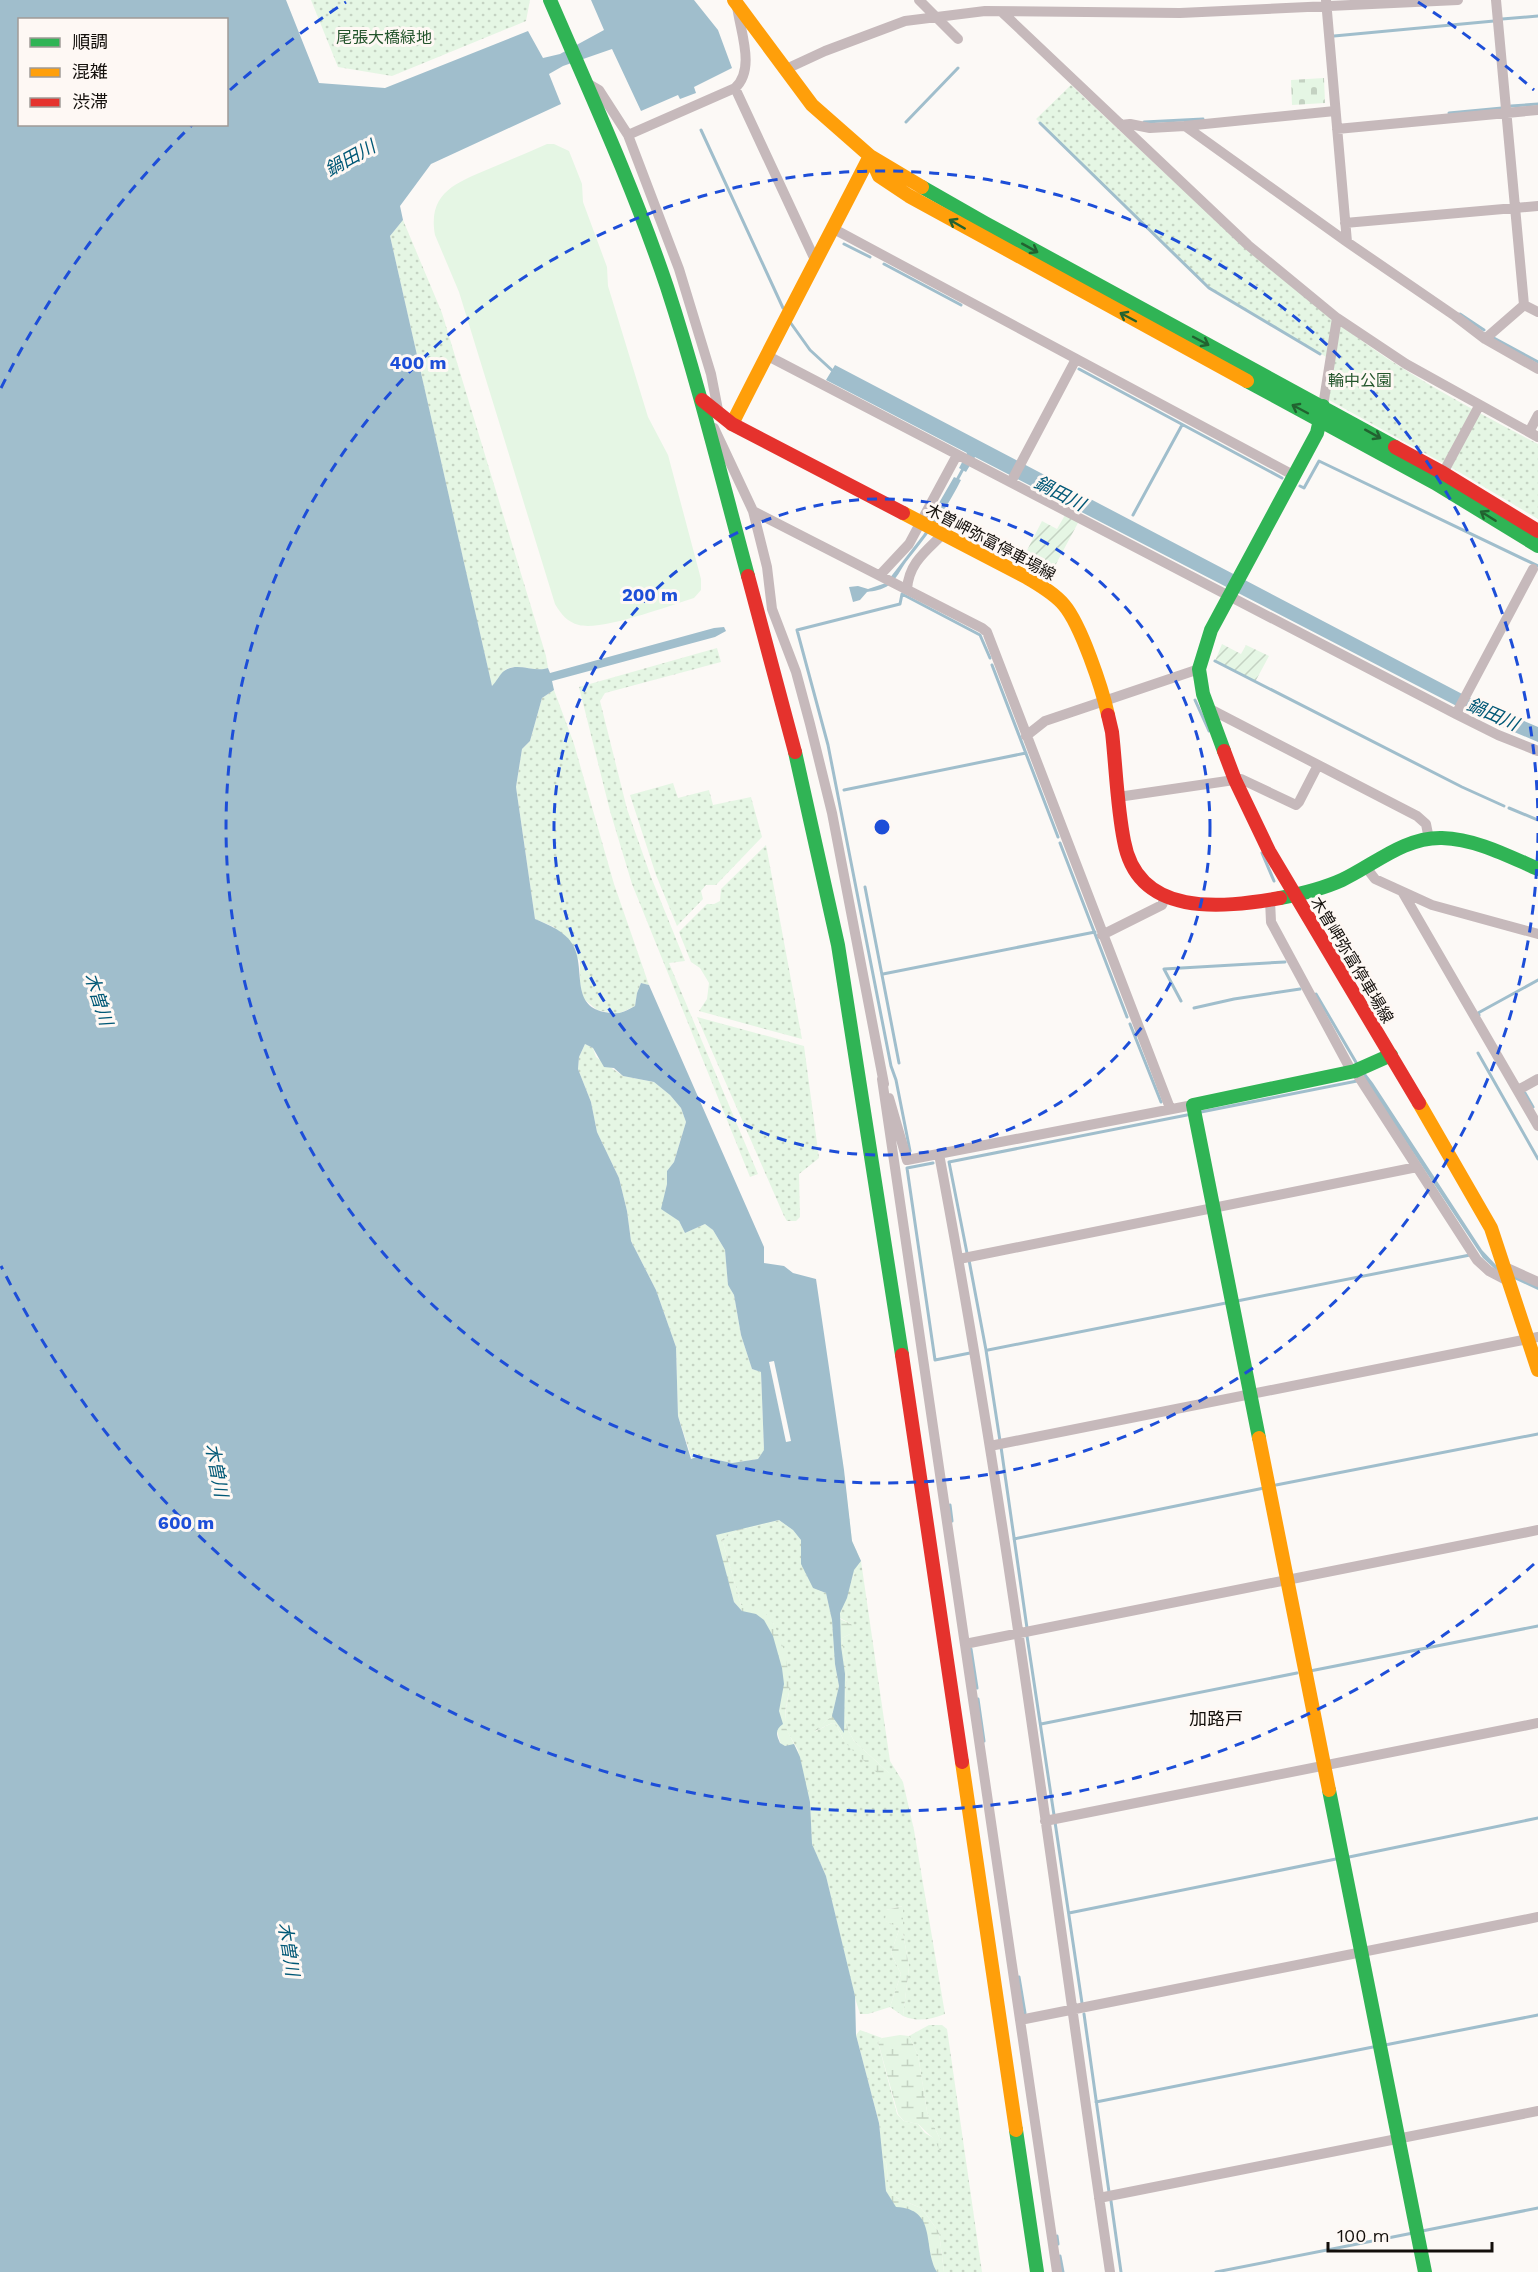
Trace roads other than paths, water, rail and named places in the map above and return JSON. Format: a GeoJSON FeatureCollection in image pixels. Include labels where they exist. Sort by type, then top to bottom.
{"type":"FeatureCollection","features":[{"type":"Feature","properties":{"kind":"street"},"geometry":{"type":"LineString","coordinates":[[550,0],[626,175],[666,285],[702,400],[791,733],[838,945],[884,1236],[1037,2272]]}},
{"type":"Feature","properties":{"kind":"street"},"geometry":{"type":"LineString","coordinates":[[919,0],[958,39]]}},
{"type":"Feature","properties":{"kind":"street"},"geometry":{"type":"LineString","coordinates":[[784,70],[825,51],[904,21],[938,19],[985,11],[1003,13],[1180,13],[1326,4],[1458,0]]}},
{"type":"Feature","properties":{"kind":"street"},"geometry":{"type":"LineString","coordinates":[[1496,0],[1524,305]]}},
{"type":"Feature","properties":{"kind":"street"},"geometry":{"type":"LineString","coordinates":[[734,1],[812,105],[870,156],[879,176],[909,196],[1093,298],[1443,473],[1538,531]]}},
{"type":"Feature","properties":{"kind":"street"},"geometry":{"type":"LineString","coordinates":[[628,135],[735,88],[745,75],[746,60],[734,1]]}},
{"type":"Feature","properties":{"kind":"street"},"geometry":{"type":"LineString","coordinates":[[1326,4],[1347,242]]}},
{"type":"Feature","properties":{"kind":"street"},"geometry":{"type":"LineString","coordinates":[[1003,13],[1248,245],[1337,318],[1406,364],[1479,406],[1534,434],[1538,415]]}},
{"type":"Feature","properties":{"kind":"street"},"geometry":{"type":"LineString","coordinates":[[587,83],[599,90],[628,135],[679,269],[711,374],[718,411]]}},
{"type":"Feature","properties":{"kind":"street"},"geometry":{"type":"LineString","coordinates":[[735,88],[816,261]]}},
{"type":"Feature","properties":{"kind":"street"},"geometry":{"type":"LineString","coordinates":[[1337,129],[1538,110]]}},
{"type":"Feature","properties":{"kind":"street"},"geometry":{"type":"LineString","coordinates":[[1121,125],[1130,124],[1150,128],[1185,126],[1335,111]]}},
{"type":"Feature","properties":{"kind":"street"},"geometry":{"type":"LineString","coordinates":[[1185,126],[1485,339],[1538,369]]}},
{"type":"Feature","properties":{"kind":"street"},"geometry":{"type":"LineString","coordinates":[[732,424],[870,156]]}},
{"type":"Feature","properties":{"kind":"street"},"geometry":{"type":"LineString","coordinates":[[1345,223],[1538,206]]}},
{"type":"Feature","properties":{"kind":"street"},"geometry":{"type":"LineString","coordinates":[[832,228],[1293,476]]}},
{"type":"Feature","properties":{"kind":"street"},"geometry":{"type":"LineString","coordinates":[[1524,305],[1538,312]]}},
{"type":"Feature","properties":{"kind":"street"},"geometry":{"type":"LineString","coordinates":[[1485,339],[1524,305]]}},
{"type":"Feature","properties":{"kind":"street"},"geometry":{"type":"LineString","coordinates":[[1337,318],[1317,433],[1205,644],[1199,669],[1207,708],[1235,780],[1269,851],[1295,896],[1331,885],[1400,848],[1429,839],[1448,839],[1471,844],[1538,868]]}},
{"type":"Feature","properties":{"kind":"street"},"geometry":{"type":"LineString","coordinates":[[766,355],[1229,596],[1457,711],[1498,735],[1538,751]]}},
{"type":"Feature","properties":{"kind":"street"},"geometry":{"type":"LineString","coordinates":[[1011,481],[1076,359]]}},
{"type":"Feature","properties":{"kind":"street"},"geometry":{"type":"LineString","coordinates":[[702,400],[753,511],[767,567],[772,609],[796,672],[832,813],[858,942],[882,1079],[1057,2272]]}},
{"type":"Feature","properties":{"kind":"street","name":"木曽岬弥富停車場線"},"geometry":{"type":"LineString","coordinates":[[702,400],[732,424],[1045,588],[1063,603],[1081,636],[1105,702],[1112,732],[1127,857],[1144,883],[1165,898],[1182,903],[1226,906],[1295,896],[1484,1215],[1533,1338],[1538,1370]]}},
{"type":"Feature","properties":{"kind":"street"},"geometry":{"type":"LineString","coordinates":[[1443,473],[1479,406]]}},
{"type":"Feature","properties":{"kind":"street"},"geometry":{"type":"LineString","coordinates":[[1322,413],[1538,546]]}},
{"type":"Feature","properties":{"kind":"street"},"geometry":{"type":"LineString","coordinates":[[907,589],[908,575],[918,559],[959,456]]}},
{"type":"Feature","properties":{"kind":"street"},"geometry":{"type":"LineString","coordinates":[[753,511],[987,632],[1170,1108]]}},
{"type":"Feature","properties":{"kind":"street"},"geometry":{"type":"LineString","coordinates":[[887,579],[901,554],[931,527]]}},
{"type":"Feature","properties":{"kind":"street"},"geometry":{"type":"LineString","coordinates":[[1457,711],[1533,568]]}},
{"type":"Feature","properties":{"kind":"street"},"geometry":{"type":"LineString","coordinates":[[1026,736],[1045,721],[1199,669]]}},
{"type":"Feature","properties":{"kind":"street"},"geometry":{"type":"LineString","coordinates":[[1207,708],[1417,816],[1426,824],[1429,839]]}},
{"type":"Feature","properties":{"kind":"street"},"geometry":{"type":"LineString","coordinates":[[1118,797],[1241,779],[1296,805],[1318,765]]}},
{"type":"Feature","properties":{"kind":"street"},"geometry":{"type":"LineString","coordinates":[[1365,866],[1375,879],[1432,905],[1538,934]]}},
{"type":"Feature","properties":{"kind":"street"},"geometry":{"type":"LineString","coordinates":[[1403,893],[1538,1126]]}},
{"type":"Feature","properties":{"kind":"street"},"geometry":{"type":"LineString","coordinates":[[1102,935],[1161,905],[1165,898]]}},
{"type":"Feature","properties":{"kind":"street"},"geometry":{"type":"LineString","coordinates":[[1270,900],[1271,922],[1353,1072],[1477,1260],[1489,1271],[1538,1282]]}},
{"type":"Feature","properties":{"kind":"street"},"geometry":{"type":"LineString","coordinates":[[882,1079],[907,1160],[1353,1072],[1390,1054]]}},
{"type":"Feature","properties":{"kind":"street"},"geometry":{"type":"LineString","coordinates":[[1518,1090],[1538,1079]]}},
{"type":"Feature","properties":{"kind":"street"},"geometry":{"type":"LineString","coordinates":[[1193,1105],[1425,2272]]}},
{"type":"Feature","properties":{"kind":"street"},"geometry":{"type":"LineString","coordinates":[[939,1154],[990,1446],[1110,2272]]}},
{"type":"Feature","properties":{"kind":"street"},"geometry":{"type":"LineString","coordinates":[[959,1259],[1417,1167]]}},
{"type":"Feature","properties":{"kind":"street"},"geometry":{"type":"LineString","coordinates":[[990,1446],[1533,1338]]}},
{"type":"Feature","properties":{"kind":"street"},"geometry":{"type":"LineString","coordinates":[[965,1644],[1538,1530]]}},
{"type":"Feature","properties":{"kind":"street"},"geometry":{"type":"LineString","coordinates":[[1045,1821],[1538,1723]]}},
{"type":"Feature","properties":{"kind":"street"},"geometry":{"type":"LineString","coordinates":[[1020,2020],[1538,1917]]}},
{"type":"Feature","properties":{"kind":"street"},"geometry":{"type":"LineString","coordinates":[[1100,2198],[1538,2111]]}},
{"type":"Feature","properties":{"kind":"water","name":"木曽川"},"geometry":{"type":"Polygon","coordinates":[[[0,0],[286,0],[319,83],[385,88],[528,31],[543,58],[560,54],[604,30],[591,0],[694,0],[718,30],[732,68],[694,87],[696,93],[680,99],[678,95],[641,111],[612,49],[563,66],[549,74],[561,104],[431,164],[400,206],[403,220],[390,236],[492,686],[502,672],[509,668],[548,668],[550,673],[714,628],[724,627],[726,631],[715,637],[552,681],[554,690],[542,698],[530,741],[522,749],[516,787],[535,919],[561,932],[570,940],[577,954],[583,994],[593,1008],[609,1013],[623,1012],[635,1006],[641,983],[649,985],[764,1247],[764,1263],[784,1266],[793,1273],[816,1279],[852,1541],[861,1561],[854,1570],[847,1598],[840,1613],[845,1674],[844,1733],[832,1716],[839,1686],[832,1620],[826,1593],[813,1588],[801,1564],[801,1540],[793,1530],[779,1520],[716,1535],[734,1602],[742,1611],[756,1614],[764,1620],[773,1636],[784,1684],[779,1711],[783,1724],[777,1730],[777,1735],[780,1743],[785,1746],[794,1744],[800,1757],[810,1802],[812,1844],[826,1876],[855,1996],[856,2035],[879,2123],[886,2191],[896,2207],[909,2209],[918,2214],[927,2231],[937,2272],[0,2272],[0,0]],[[585,1044],[579,1057],[578,1069],[591,1102],[597,1132],[619,1178],[631,1241],[656,1290],[676,1347],[678,1416],[691,1459],[699,1456],[732,1463],[758,1459],[764,1450],[761,1372],[752,1369],[741,1335],[734,1295],[728,1285],[725,1250],[713,1230],[705,1224],[685,1233],[679,1221],[661,1209],[667,1184],[667,1171],[674,1162],[686,1122],[681,1108],[654,1082],[623,1076],[614,1068],[604,1067],[593,1048],[585,1044]]]}},
{"type":"Feature","properties":{"kind":"water"},"geometry":{"type":"Polygon","coordinates":[[[835,365],[1466,696],[1538,727],[1538,742],[1474,715],[975,457],[966,472],[959,468],[967,453],[826,380],[835,365]]]}},
{"type":"Feature","properties":{"kind":"water"},"geometry":{"type":"Polygon","coordinates":[[[954,477],[961,480],[949,502],[894,580],[884,588],[867,592],[860,600],[853,602],[849,587],[858,586],[868,589],[886,583],[938,512],[939,503],[954,477]]]}},
{"type":"Feature","properties":{"kind":"water"},"geometry":{"type":"Polygon","coordinates":[[[1360,1066],[1482,1250],[1496,1265],[1538,1285],[1538,1290],[1497,1271],[1483,1258],[1365,1080],[1360,1066]]]}},
{"type":"Feature","properties":{"kind":"waterway"},"geometry":{"type":"LineString","coordinates":[[1502,19],[1538,16]]}},
{"type":"Feature","properties":{"kind":"waterway"},"geometry":{"type":"LineString","coordinates":[[1334,36],[1494,21]]}},
{"type":"Feature","properties":{"kind":"waterway"},"geometry":{"type":"LineString","coordinates":[[906,122],[958,68]]}},
{"type":"Feature","properties":{"kind":"waterway"},"geometry":{"type":"LineString","coordinates":[[1511,106],[1538,104]]}},
{"type":"Feature","properties":{"kind":"waterway"},"geometry":{"type":"LineString","coordinates":[[1449,113],[1502,108]]}},
{"type":"Feature","properties":{"kind":"waterway"},"geometry":{"type":"LineString","coordinates":[[1144,122],[1203,119]]}},
{"type":"Feature","properties":{"kind":"waterway"},"geometry":{"type":"LineString","coordinates":[[1040,123],[1209,288],[1320,354]]}},
{"type":"Feature","properties":{"kind":"waterway","name":"鍋田川"},"geometry":{"type":"LineString","coordinates":[[701,130],[783,308]]}},
{"type":"Feature","properties":{"kind":"waterway"},"geometry":{"type":"LineString","coordinates":[[844,244],[870,257]]}},
{"type":"Feature","properties":{"kind":"waterway"},"geometry":{"type":"LineString","coordinates":[[884,264],[961,305]]}},
{"type":"Feature","properties":{"kind":"waterway"},"geometry":{"type":"LineString","coordinates":[[1460,314],[1484,330]]}},
{"type":"Feature","properties":{"kind":"waterway","name":"鍋田川"},"geometry":{"type":"LineString","coordinates":[[790,322],[810,350],[835,373]]}},
{"type":"Feature","properties":{"kind":"waterway"},"geometry":{"type":"LineString","coordinates":[[1492,337],[1538,362]]}},
{"type":"Feature","properties":{"kind":"waterway"},"geometry":{"type":"LineString","coordinates":[[1079,369],[1282,478]]}},
{"type":"Feature","properties":{"kind":"waterway"},"geometry":{"type":"LineString","coordinates":[[1133,515],[1182,425]]}},
{"type":"Feature","properties":{"kind":"waterway"},"geometry":{"type":"LineString","coordinates":[[1300,486],[1304,488],[1319,461],[1538,566]]}},
{"type":"Feature","properties":{"kind":"waterway"},"geometry":{"type":"LineString","coordinates":[[957,480],[964,467]]}},
{"type":"Feature","properties":{"kind":"waterway"},"geometry":{"type":"LineString","coordinates":[[910,1151],[828,745],[797,630],[900,604],[902,594],[980,635],[990,658]]}},
{"type":"Feature","properties":{"kind":"waterway"},"geometry":{"type":"LineString","coordinates":[[1215,661],[1462,787],[1504,806]]}},
{"type":"Feature","properties":{"kind":"waterway"},"geometry":{"type":"LineString","coordinates":[[992,665],[1058,837]]}},
{"type":"Feature","properties":{"kind":"waterway"},"geometry":{"type":"LineString","coordinates":[[1195,700],[1209,731]]}},
{"type":"Feature","properties":{"kind":"waterway"},"geometry":{"type":"LineString","coordinates":[[844,790],[1026,753]]}},
{"type":"Feature","properties":{"kind":"waterway"},"geometry":{"type":"LineString","coordinates":[[1509,808],[1538,820]]}},
{"type":"Feature","properties":{"kind":"waterway"},"geometry":{"type":"LineString","coordinates":[[1060,843],[1127,1017]]}},
{"type":"Feature","properties":{"kind":"waterway"},"geometry":{"type":"LineString","coordinates":[[1262,853],[1274,881]]}},
{"type":"Feature","properties":{"kind":"waterway"},"geometry":{"type":"LineString","coordinates":[[865,887],[899,1063]]}},
{"type":"Feature","properties":{"kind":"waterway"},"geometry":{"type":"LineString","coordinates":[[883,974],[1095,932]]}},
{"type":"Feature","properties":{"kind":"waterway"},"geometry":{"type":"LineString","coordinates":[[1181,1001],[1164,969],[1285,962]]}},
{"type":"Feature","properties":{"kind":"waterway"},"geometry":{"type":"LineString","coordinates":[[1479,1015],[1478,1013],[1538,980]]}},
{"type":"Feature","properties":{"kind":"waterway"},"geometry":{"type":"LineString","coordinates":[[1194,1008],[1234,999],[1300,989]]}},
{"type":"Feature","properties":{"kind":"waterway"},"geometry":{"type":"LineString","coordinates":[[1316,994],[1357,1064]]}},
{"type":"Feature","properties":{"kind":"waterway"},"geometry":{"type":"LineString","coordinates":[[1130,1024],[1161,1102]]}},
{"type":"Feature","properties":{"kind":"waterway"},"geometry":{"type":"LineString","coordinates":[[1478,1053],[1538,1159]]}},
{"type":"Feature","properties":{"kind":"waterway"},"geometry":{"type":"LineString","coordinates":[[1201,1112],[1357,1081]]}},
{"type":"Feature","properties":{"kind":"waterway"},"geometry":{"type":"LineString","coordinates":[[1525,1093],[1533,1107]]}},
{"type":"Feature","properties":{"kind":"waterway"},"geometry":{"type":"LineString","coordinates":[[967,1253],[949,1162],[1187,1115]]}},
{"type":"Feature","properties":{"kind":"waterway"},"geometry":{"type":"LineString","coordinates":[[933,1163],[907,1168],[935,1360],[970,1353]]}},
{"type":"Feature","properties":{"kind":"waterway"},"geometry":{"type":"LineString","coordinates":[[1237,1301],[1470,1255]]}},
{"type":"Feature","properties":{"kind":"waterway"},"geometry":{"type":"LineString","coordinates":[[969,1260],[1000,1441]]}},
{"type":"Feature","properties":{"kind":"waterway"},"geometry":{"type":"LineString","coordinates":[[988,1350],[1226,1303]]}},
{"type":"Feature","properties":{"kind":"waterway"},"geometry":{"type":"LineString","coordinates":[[1276,1485],[1538,1434]]}},
{"type":"Feature","properties":{"kind":"waterway"},"geometry":{"type":"LineString","coordinates":[[1001,1447],[1027,1628]]}},
{"type":"Feature","properties":{"kind":"waterway"},"geometry":{"type":"LineString","coordinates":[[1014,1539],[1264,1488]]}},
{"type":"Feature","properties":{"kind":"waterway"},"geometry":{"type":"LineString","coordinates":[[950,1505],[952,1521]]}},
{"type":"Feature","properties":{"kind":"waterway"},"geometry":{"type":"LineString","coordinates":[[1310,1671],[1538,1626]]}},
{"type":"Feature","properties":{"kind":"waterway"},"geometry":{"type":"LineString","coordinates":[[1027,1636],[1054,1815]]}},
{"type":"Feature","properties":{"kind":"waterway"},"geometry":{"type":"LineString","coordinates":[[971,1649],[977,1688]]}},
{"type":"Feature","properties":{"kind":"waterway"},"geometry":{"type":"LineString","coordinates":[[1041,1724],[1297,1673]]}},
{"type":"Feature","properties":{"kind":"waterway"},"geometry":{"type":"LineString","coordinates":[[978,1699],[984,1741]]}},
{"type":"Feature","properties":{"kind":"waterway"},"geometry":{"type":"LineString","coordinates":[[1349,1857],[1538,1818]]}},
{"type":"Feature","properties":{"kind":"waterway"},"geometry":{"type":"LineString","coordinates":[[1055,1822],[1082,2003]]}},
{"type":"Feature","properties":{"kind":"waterway"},"geometry":{"type":"LineString","coordinates":[[1069,1913],[1336,1859]]}},
{"type":"Feature","properties":{"kind":"waterway"},"geometry":{"type":"LineString","coordinates":[[1019,1977],[1025,2013]]}},
{"type":"Feature","properties":{"kind":"waterway"},"geometry":{"type":"LineString","coordinates":[[1084,2014],[1109,2192]]}},
{"type":"Feature","properties":{"kind":"waterway"},"geometry":{"type":"LineString","coordinates":[[1385,2045],[1538,2015]]}},
{"type":"Feature","properties":{"kind":"waterway"},"geometry":{"type":"LineString","coordinates":[[1096,2102],[1373,2047]]}},
{"type":"Feature","properties":{"kind":"waterway"},"geometry":{"type":"LineString","coordinates":[[1111,2201],[1121,2272]]}},
{"type":"Feature","properties":{"kind":"waterway"},"geometry":{"type":"LineString","coordinates":[[1422,2231],[1538,2208]]}},
{"type":"Feature","properties":{"kind":"waterway"},"geometry":{"type":"LineString","coordinates":[[1216,2272],[1413,2233]]}},
{"type":"Feature","properties":{"kind":"waterway"},"geometry":{"type":"LineString","coordinates":[[1057,2236],[1058,2244]]}},
{"type":"Feature","properties":{"kind":"waterway"},"geometry":{"type":"LineString","coordinates":[[1060,2256],[1063,2272]]}},
{"type":"Feature","properties":{"kind":"district","name":"加路戸"},"geometry":{"type":"Point","coordinates":[1216,1718]}},
{"type":"Feature","properties":{"kind":"park label","name":"尾張大橋緑地"},"geometry":{"type":"Point","coordinates":[384,37]}},
{"type":"Feature","properties":{"kind":"park label","name":"輪中公園"},"geometry":{"type":"Point","coordinates":[1360,380]}}]}
